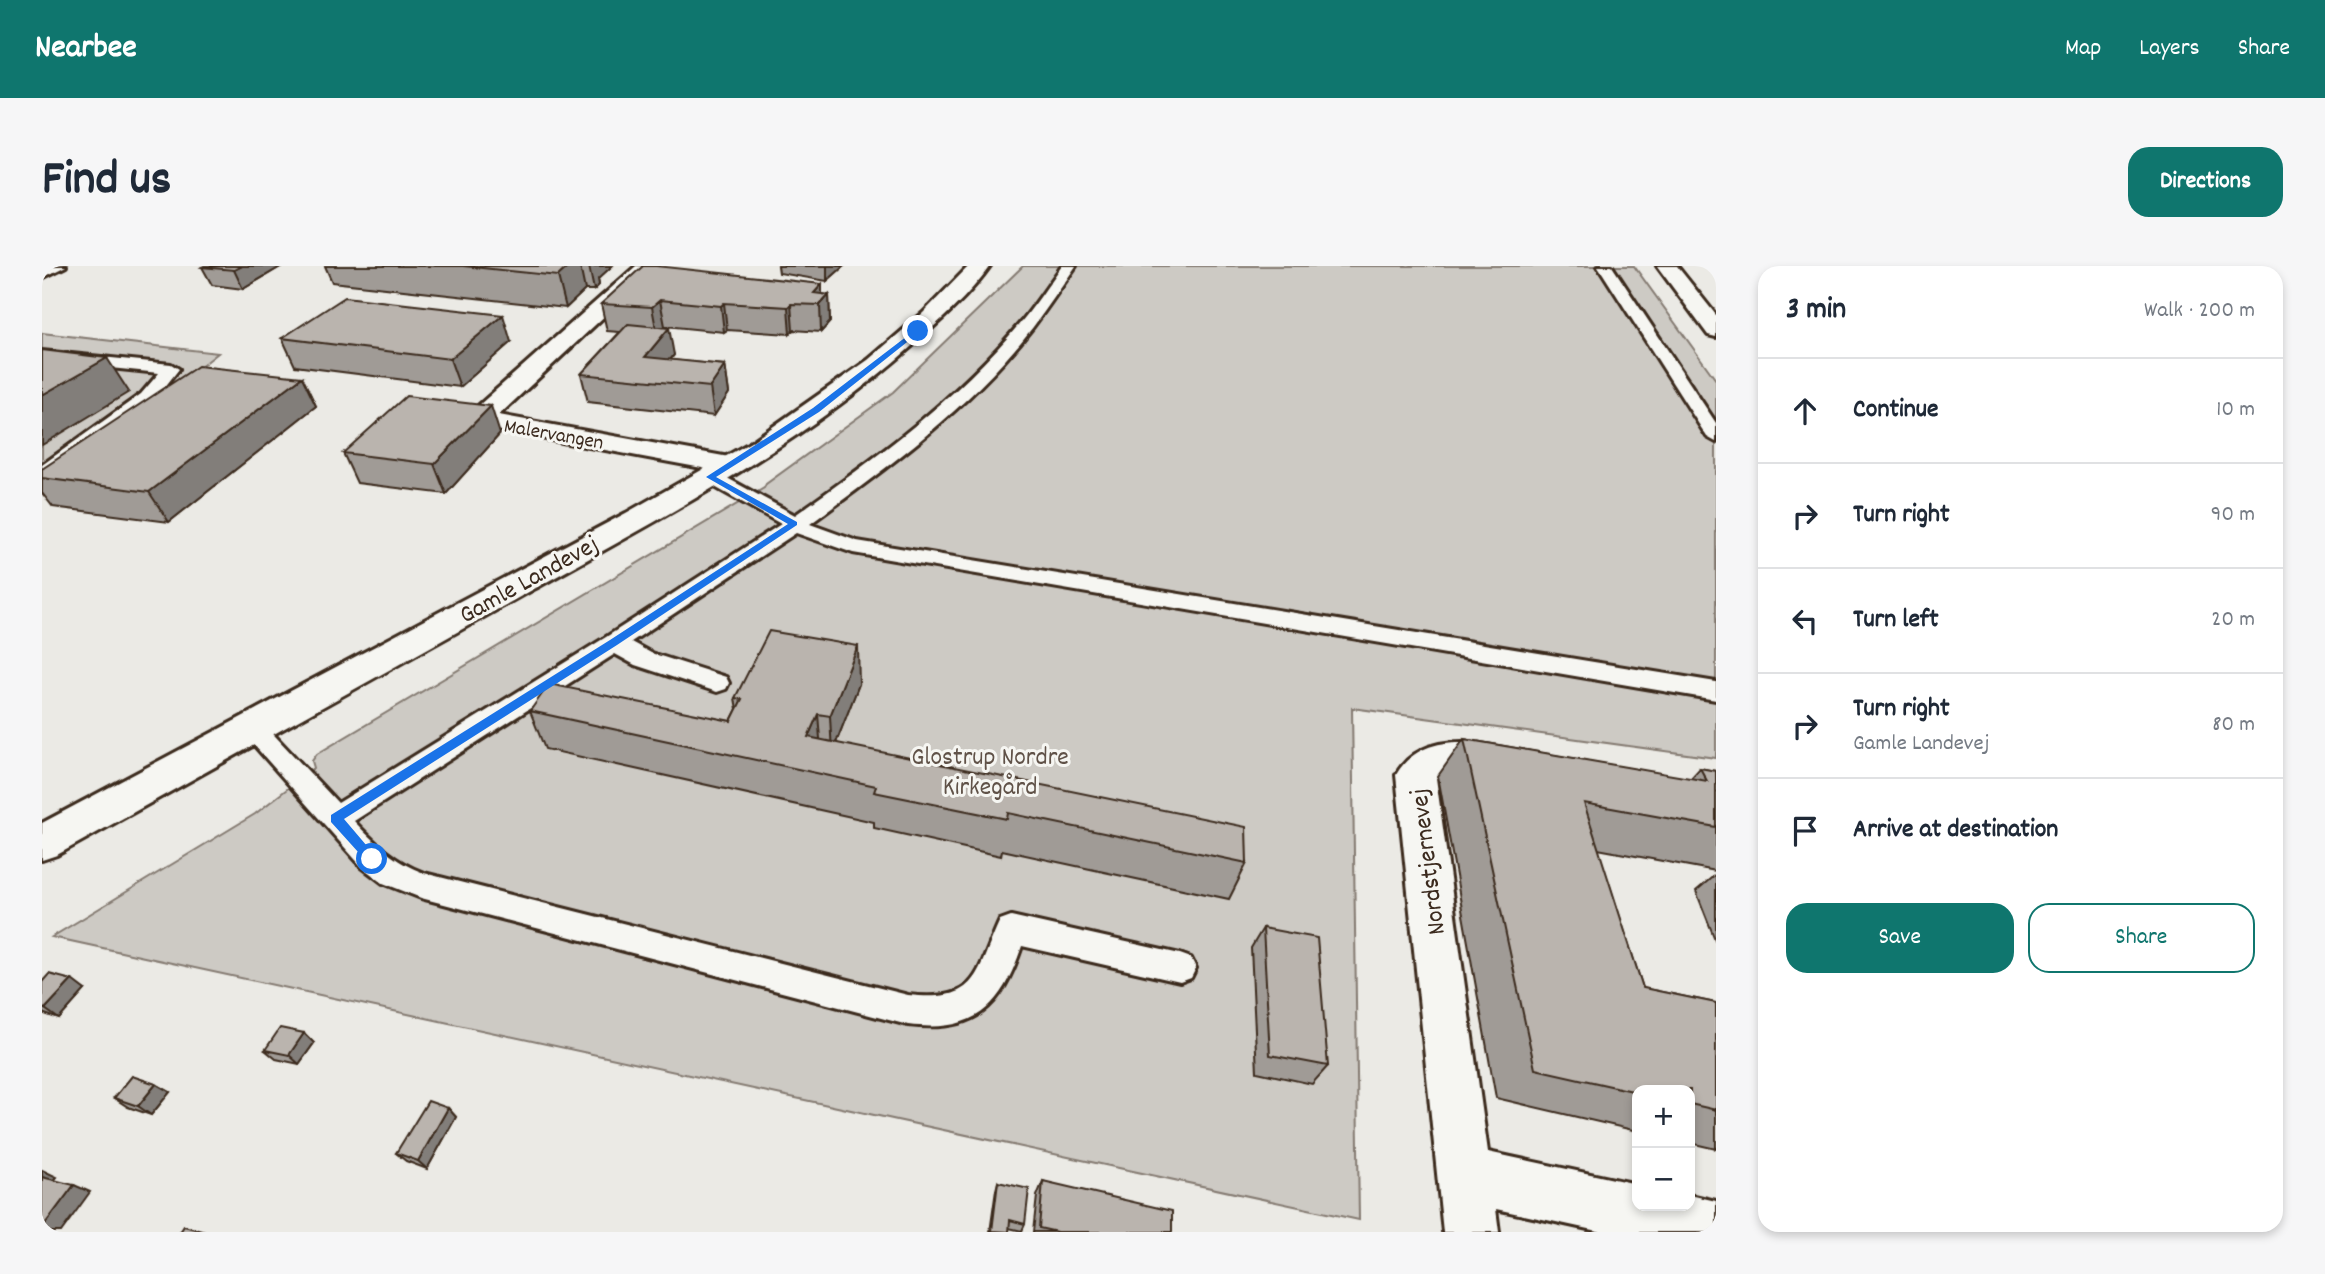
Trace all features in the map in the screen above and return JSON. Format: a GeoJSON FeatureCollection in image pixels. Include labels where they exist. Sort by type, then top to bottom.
{"type":"FeatureCollection","features":[{"type":"Feature","properties":{"kind":"street","name":"Malervangen"},"geometry":{"type":"LineString","coordinates":[[648,266],[479,419],[720,471]]}},
{"type":"Feature","properties":{"kind":"street","name":"Gamle Landevej"},"geometry":{"type":"LineString","coordinates":[[42,843],[720,471],[816,410],[895,351],[946,304],[980,266]]}},
{"type":"Feature","properties":{"kind":"street"},"geometry":{"type":"LineString","coordinates":[[1667,266],[1716,330]]}},
{"type":"Feature","properties":{"kind":"street","name":"Nordstjernevej"},"geometry":{"type":"LineString","coordinates":[[1471,1232],[1416,775],[1424,763],[1439,757],[1459,756],[1540,767]]}},
{"type":"Feature","properties":{"kind":"street"},"geometry":{"type":"LineString","coordinates":[[1463,1174],[1716,1229]]}},
{"type":"Feature","properties":{"kind":"lane"},"geometry":{"type":"LineString","coordinates":[[42,274],[59,266]]}},
{"type":"Feature","properties":{"kind":"lane"},"geometry":{"type":"LineString","coordinates":[[336,818],[614,643],[794,523],[915,434],[988,368],[1043,306],[1069,266]]}},
{"type":"Feature","properties":{"kind":"lane"},"geometry":{"type":"LineString","coordinates":[[1605,266],[1716,437]]}},
{"type":"Feature","properties":{"kind":"lane"},"geometry":{"type":"LineString","coordinates":[[42,356],[171,369],[146,398],[42,474]]}},
{"type":"Feature","properties":{"kind":"lane"},"geometry":{"type":"LineString","coordinates":[[720,471],[794,523],[829,541],[853,547],[1716,691]]}},
{"type":"Feature","properties":{"kind":"lane"},"geometry":{"type":"LineString","coordinates":[[614,643],[643,659],[717,683]]}},
{"type":"Feature","properties":{"kind":"lane"},"geometry":{"type":"LineString","coordinates":[[252,728],[372,859],[393,874],[421,885],[908,1010],[941,1013],[969,1003],[990,984],[1003,960],[1011,930],[1180,968]]}},
{"type":"Feature","properties":{"kind":"green space","name":"Glostrup Nordre Kirkegård"},"geometry":{"type":"Polygon","coordinates":[[[1023,266],[1634,266],[1716,380],[1716,758],[1352,708],[1359,1220],[52,937],[255,814],[314,768],[312,761],[317,754],[764,488],[893,392],[1023,266]]]}},
{"type":"Feature","properties":{"kind":"green space"},"geometry":{"type":"Polygon","coordinates":[[[42,333],[218,353],[42,492],[42,333]]]}},
{"type":"Feature","properties":{"kind":"building"},"geometry":{"type":"Polygon","coordinates":[[[242,266],[234,270],[202,267],[242,266]]]}},
{"type":"Feature","properties":{"kind":"building"},"geometry":{"type":"Polygon","coordinates":[[[463,266],[569,266],[558,276],[463,266]]]}},
{"type":"Feature","properties":{"kind":"building"},"geometry":{"type":"Polygon","coordinates":[[[643,266],[822,284],[814,293],[829,295],[820,305],[791,304],[788,307],[724,303],[721,306],[660,300],[652,307],[601,304],[643,266]]]}},
{"type":"Feature","properties":{"kind":"building"},"geometry":{"type":"Polygon","coordinates":[[[345,297],[503,315],[450,359],[282,338],[345,297]]]}},
{"type":"Feature","properties":{"kind":"building"},"geometry":{"type":"Polygon","coordinates":[[[628,324],[669,328],[645,357],[725,365],[710,387],[581,374],[628,324]]]}},
{"type":"Feature","properties":{"kind":"building"},"geometry":{"type":"Polygon","coordinates":[[[42,350],[107,358],[42,395],[42,350]]]}},
{"type":"Feature","properties":{"kind":"building"},"geometry":{"type":"Polygon","coordinates":[[[198,366],[302,377],[149,492],[42,478],[42,469],[198,366]]]}},
{"type":"Feature","properties":{"kind":"building"},"geometry":{"type":"Polygon","coordinates":[[[406,396],[491,406],[434,464],[343,453],[406,396]]]}},
{"type":"Feature","properties":{"kind":"building"},"geometry":{"type":"Polygon","coordinates":[[[769,631],[858,646],[830,716],[818,714],[808,737],[1246,827],[1247,863],[1008,813],[1007,819],[874,792],[876,786],[530,711],[549,684],[731,721],[742,699],[735,698],[769,631]]]}},
{"type":"Feature","properties":{"kind":"building"},"geometry":{"type":"Polygon","coordinates":[[[1464,739],[1707,781],[1700,768],[1716,771],[1716,827],[1584,803],[1643,988],[1716,1003],[1716,1110],[1695,1105],[1695,1085],[1632,1085],[1632,1091],[1535,1069],[1464,739]]]}},
{"type":"Feature","properties":{"kind":"building"},"geometry":{"type":"Polygon","coordinates":[[[1263,928],[1317,938],[1328,1066],[1270,1055],[1263,928]]]}},
{"type":"Feature","properties":{"kind":"building"},"geometry":{"type":"Polygon","coordinates":[[[49,974],[72,980],[45,1009],[42,1008],[42,982],[49,974]]]}},
{"type":"Feature","properties":{"kind":"building"},"geometry":{"type":"Polygon","coordinates":[[[280,1028],[304,1033],[289,1055],[265,1050],[280,1028]]]}},
{"type":"Feature","properties":{"kind":"building"},"geometry":{"type":"Polygon","coordinates":[[[132,1076],[156,1084],[138,1106],[114,1098],[132,1076]]]}},
{"type":"Feature","properties":{"kind":"building"},"geometry":{"type":"Polygon","coordinates":[[[428,1101],[448,1108],[418,1161],[396,1153],[428,1101]]]}},
{"type":"Feature","properties":{"kind":"building"},"geometry":{"type":"Polygon","coordinates":[[[42,1177],[74,1185],[42,1228],[42,1177]]]}},
{"type":"Feature","properties":{"kind":"building"},"geometry":{"type":"Polygon","coordinates":[[[1043,1181],[1172,1211],[1172,1232],[1057,1232],[1039,1228],[1043,1181]]]}},
{"type":"Feature","properties":{"kind":"building"},"geometry":{"type":"Polygon","coordinates":[[[998,1182],[1029,1189],[1025,1224],[1010,1220],[1009,1232],[992,1231],[998,1182]]]}},
{"type":"Feature","properties":{"kind":"building"},"geometry":{"type":"Polygon","coordinates":[[[184,1226],[205,1232],[180,1232],[184,1226]]]}},
{"type":"Feature","properties":{"kind":"route"},"geometry":{"type":"LineString","coordinates":[[372,859],[336,818],[614,643],[794,523],[710,477],[816,410],[918,331]]}}]}
